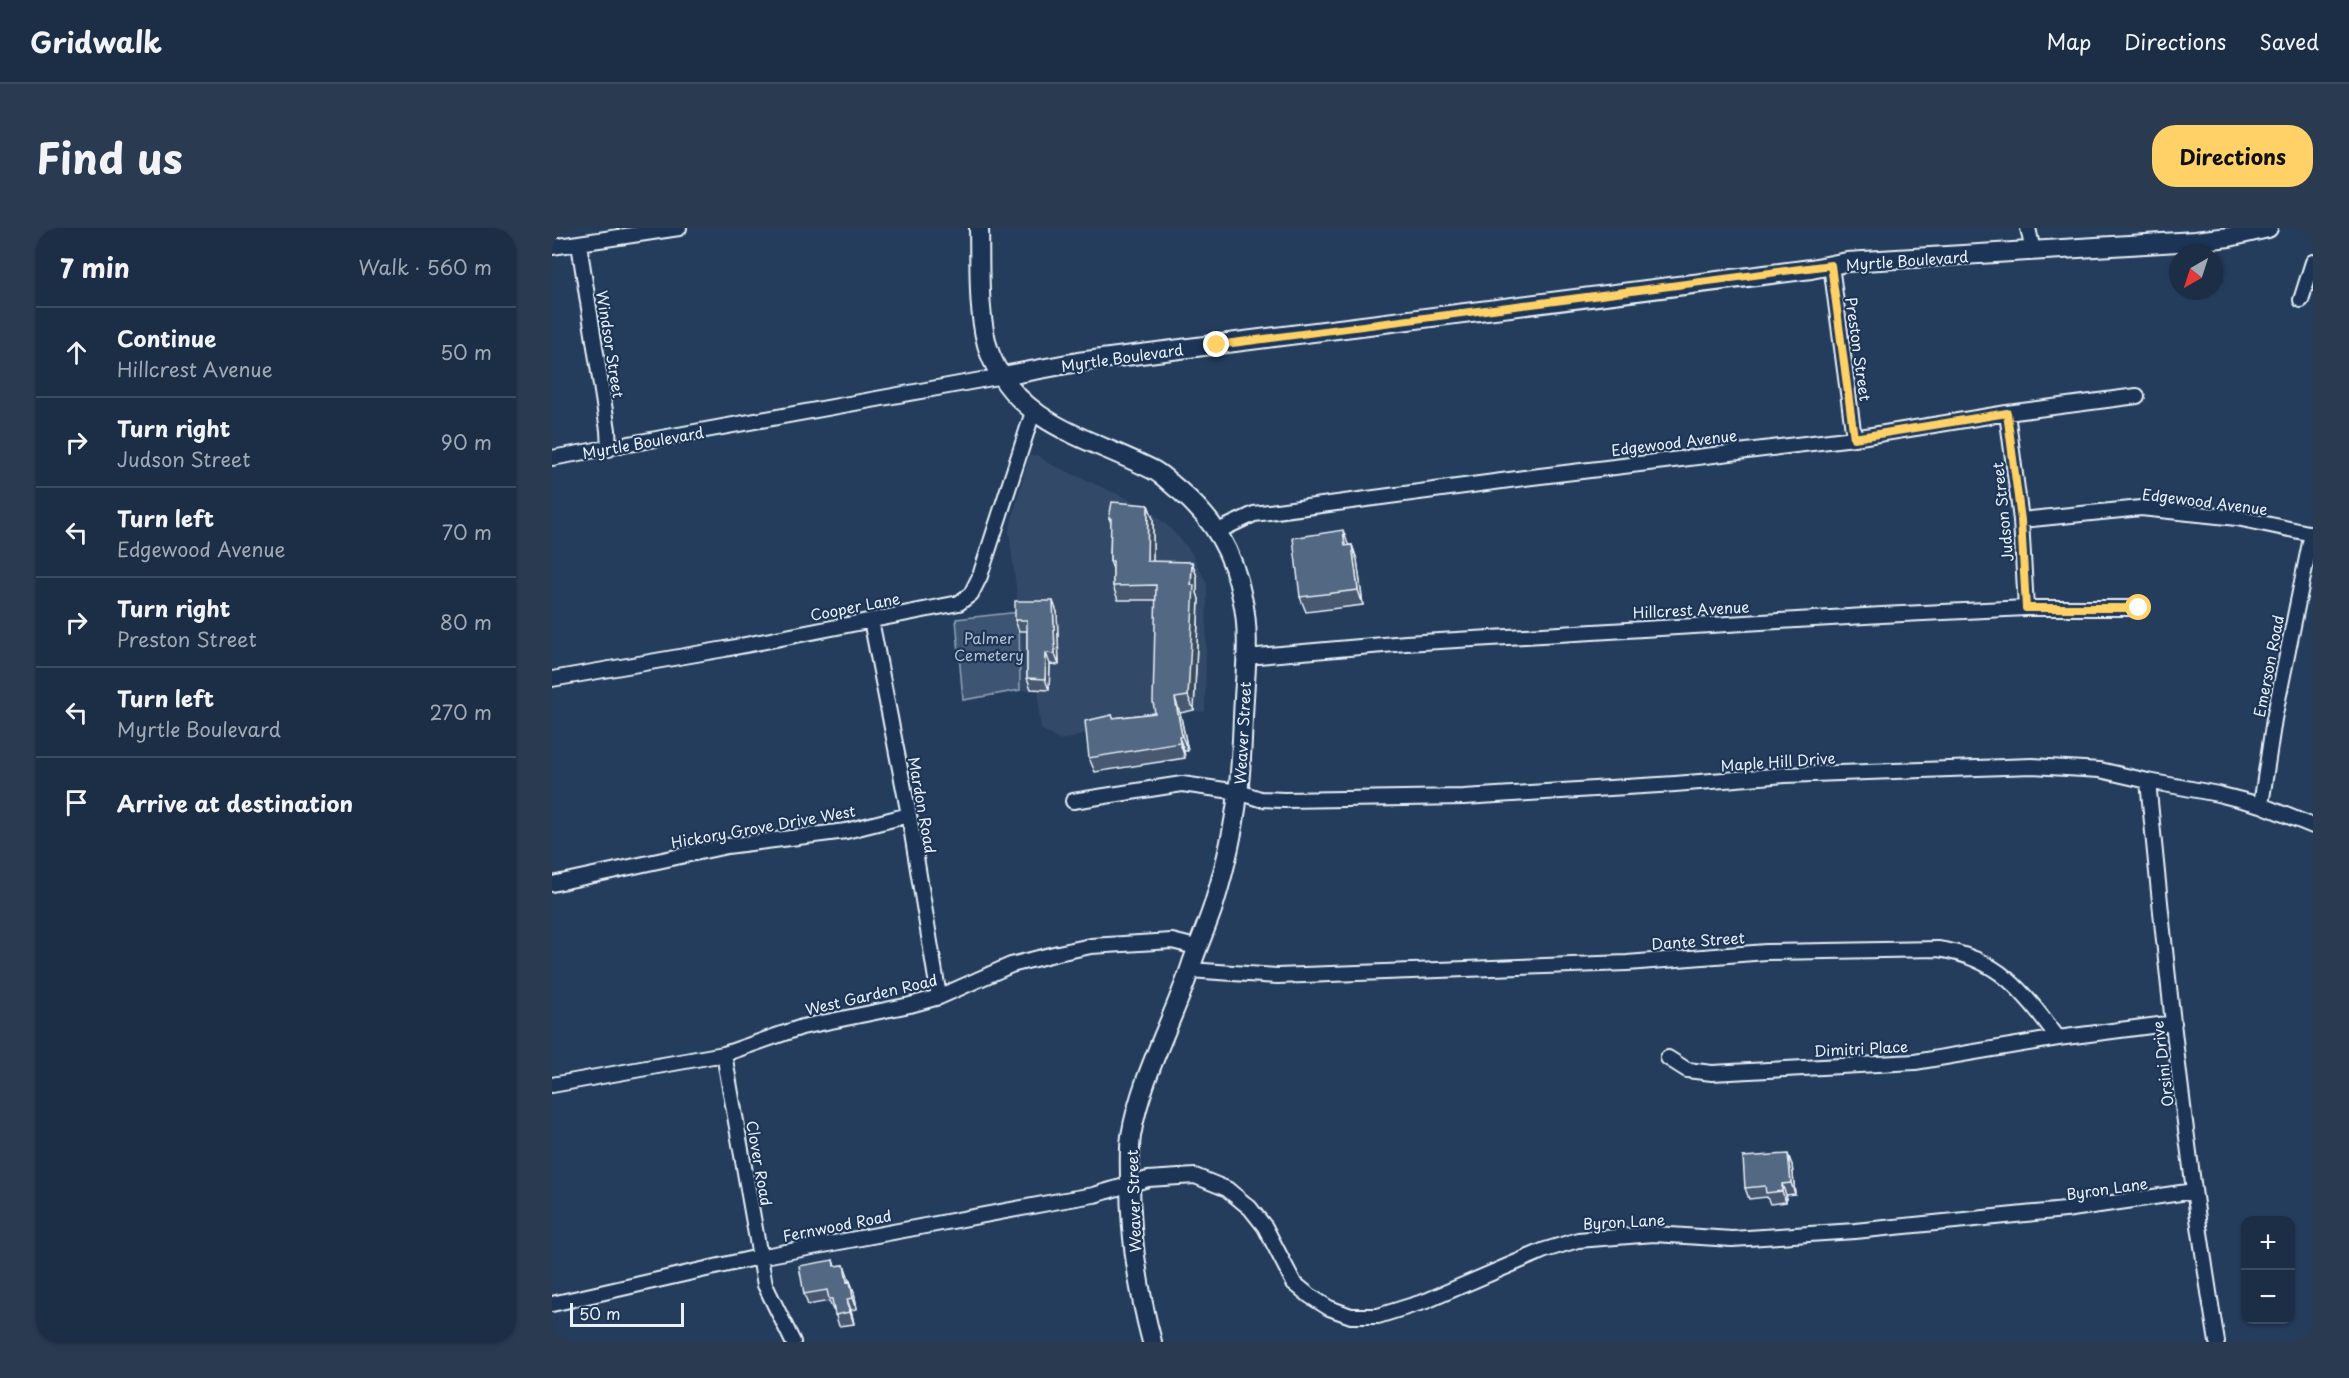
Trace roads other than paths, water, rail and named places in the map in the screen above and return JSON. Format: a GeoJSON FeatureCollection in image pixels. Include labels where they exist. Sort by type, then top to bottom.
{"type":"FeatureCollection","features":[{"type":"Feature","properties":{"kind":"main road","name":"Weaver Street"},"geometry":{"type":"LineString","coordinates":[[979,228],[982,307],[990,353],[1021,401],[1033,412],[1069,433],[1158,473],[1198,507],[1218,531],[1236,574],[1243,599],[1246,657],[1239,792],[1229,845],[1213,906],[1143,1089],[1131,1137],[1130,1184],[1134,1254],[1141,1300],[1152,1342]]}},
{"type":"Feature","properties":{"kind":"main road","name":"Myrtle Boulevard"},"geometry":{"type":"LineString","coordinates":[[1003,375],[1078,362],[1847,262],[2033,251],[2194,235],[2229,237],[2268,228]]}},
{"type":"Feature","properties":{"kind":"street"},"geometry":{"type":"LineString","coordinates":[[552,247],[679,228]]}},
{"type":"Feature","properties":{"kind":"street"},"geometry":{"type":"LineString","coordinates":[[2028,228],[2033,251]]}},
{"type":"Feature","properties":{"kind":"street","name":"Windsor Street"},"geometry":{"type":"LineString","coordinates":[[579,244],[609,449]]}},
{"type":"Feature","properties":{"kind":"street"},"geometry":{"type":"LineString","coordinates":[[2301,300],[2313,262]]}},
{"type":"Feature","properties":{"kind":"street","name":"Preston Street"},"geometry":{"type":"LineString","coordinates":[[1831,265],[1854,438]]}},
{"type":"Feature","properties":{"kind":"street","name":"Myrtle Boulevard"},"geometry":{"type":"LineString","coordinates":[[552,458],[1003,375]]}},
{"type":"Feature","properties":{"kind":"street","name":"Edgewood Avenue"},"geometry":{"type":"LineString","coordinates":[[1218,531],[1254,514],[1555,474],[1854,438],[2007,413],[2137,396]]}},
{"type":"Feature","properties":{"kind":"street","name":"Cooper Lane"},"geometry":{"type":"LineString","coordinates":[[552,679],[725,649],[959,603],[971,594],[980,576],[1033,412]]}},
{"type":"Feature","properties":{"kind":"street","name":"Judson Street"},"geometry":{"type":"LineString","coordinates":[[2007,413],[2021,520],[2026,608]]}},
{"type":"Feature","properties":{"kind":"street","name":"Edgewood Avenue"},"geometry":{"type":"LineString","coordinates":[[2021,520],[2141,508],[2237,518],[2312,533]]}},
{"type":"Feature","properties":{"kind":"street","name":"Emerson Road"},"geometry":{"type":"LineString","coordinates":[[2260,805],[2274,719],[2312,533]]}},
{"type":"Feature","properties":{"kind":"street","name":"Hillcrest Avenue"},"geometry":{"type":"LineString","coordinates":[[1246,657],[1406,643],[2026,608],[2139,608]]}},
{"type":"Feature","properties":{"kind":"street","name":"Mardon Road"},"geometry":{"type":"LineString","coordinates":[[871,620],[909,814],[939,997]]}},
{"type":"Feature","properties":{"kind":"street","name":"Maple Hill Drive"},"geometry":{"type":"LineString","coordinates":[[1073,801],[1182,784],[1239,792],[1260,799],[1464,797],[1785,775],[2032,766],[2100,770],[2218,794],[2260,805],[2313,826]]}},
{"type":"Feature","properties":{"kind":"street","name":"Orsini Drive"},"geometry":{"type":"LineString","coordinates":[[2148,781],[2194,1191],[2217,1342]]}},
{"type":"Feature","properties":{"kind":"street","name":"Hickory Grove Drive West"},"geometry":{"type":"LineString","coordinates":[[552,884],[727,846],[846,831],[909,814]]}},
{"type":"Feature","properties":{"kind":"street","name":"West Garden Road"},"geometry":{"type":"LineString","coordinates":[[552,1085],[724,1054],[802,1027],[939,997],[1011,964],[1091,946],[1172,941],[1196,947]]}},
{"type":"Feature","properties":{"kind":"street","name":"Dante Street"},"geometry":{"type":"LineString","coordinates":[[1189,970],[1277,976],[1627,963],[1766,952],[1938,949],[1958,952],[1979,959],[2004,976],[2030,1000],[2058,1038]]}},
{"type":"Feature","properties":{"kind":"street"},"geometry":{"type":"LineString","coordinates":[[2058,1038],[2174,1023]]}},
{"type":"Feature","properties":{"kind":"street","name":"Dimitri Place"},"geometry":{"type":"LineString","coordinates":[[1668,1058],[1687,1070],[1712,1073],[1915,1062],[2058,1038]]}},
{"type":"Feature","properties":{"kind":"street","name":"Clover Road"},"geometry":{"type":"LineString","coordinates":[[724,1054],[765,1285],[793,1342]]}},
{"type":"Feature","properties":{"kind":"street","name":"Byron Lane"},"geometry":{"type":"LineString","coordinates":[[1130,1184],[1171,1176],[1195,1176],[1227,1189],[1250,1208],[1264,1227],[1294,1283],[1329,1308],[1351,1316],[1378,1316],[1426,1301],[1545,1250],[1578,1240],[1654,1234],[1732,1239],[1855,1231],[2065,1210],[2194,1191]]}},
{"type":"Feature","properties":{"kind":"street","name":"Fernwood Road"},"geometry":{"type":"LineString","coordinates":[[552,1304],[759,1257],[1083,1197],[1130,1184]]}},
{"type":"Feature","properties":{"kind":"park label","name":"Palmer Cemetery"},"geometry":{"type":"Point","coordinates":[989,646]}}]}
